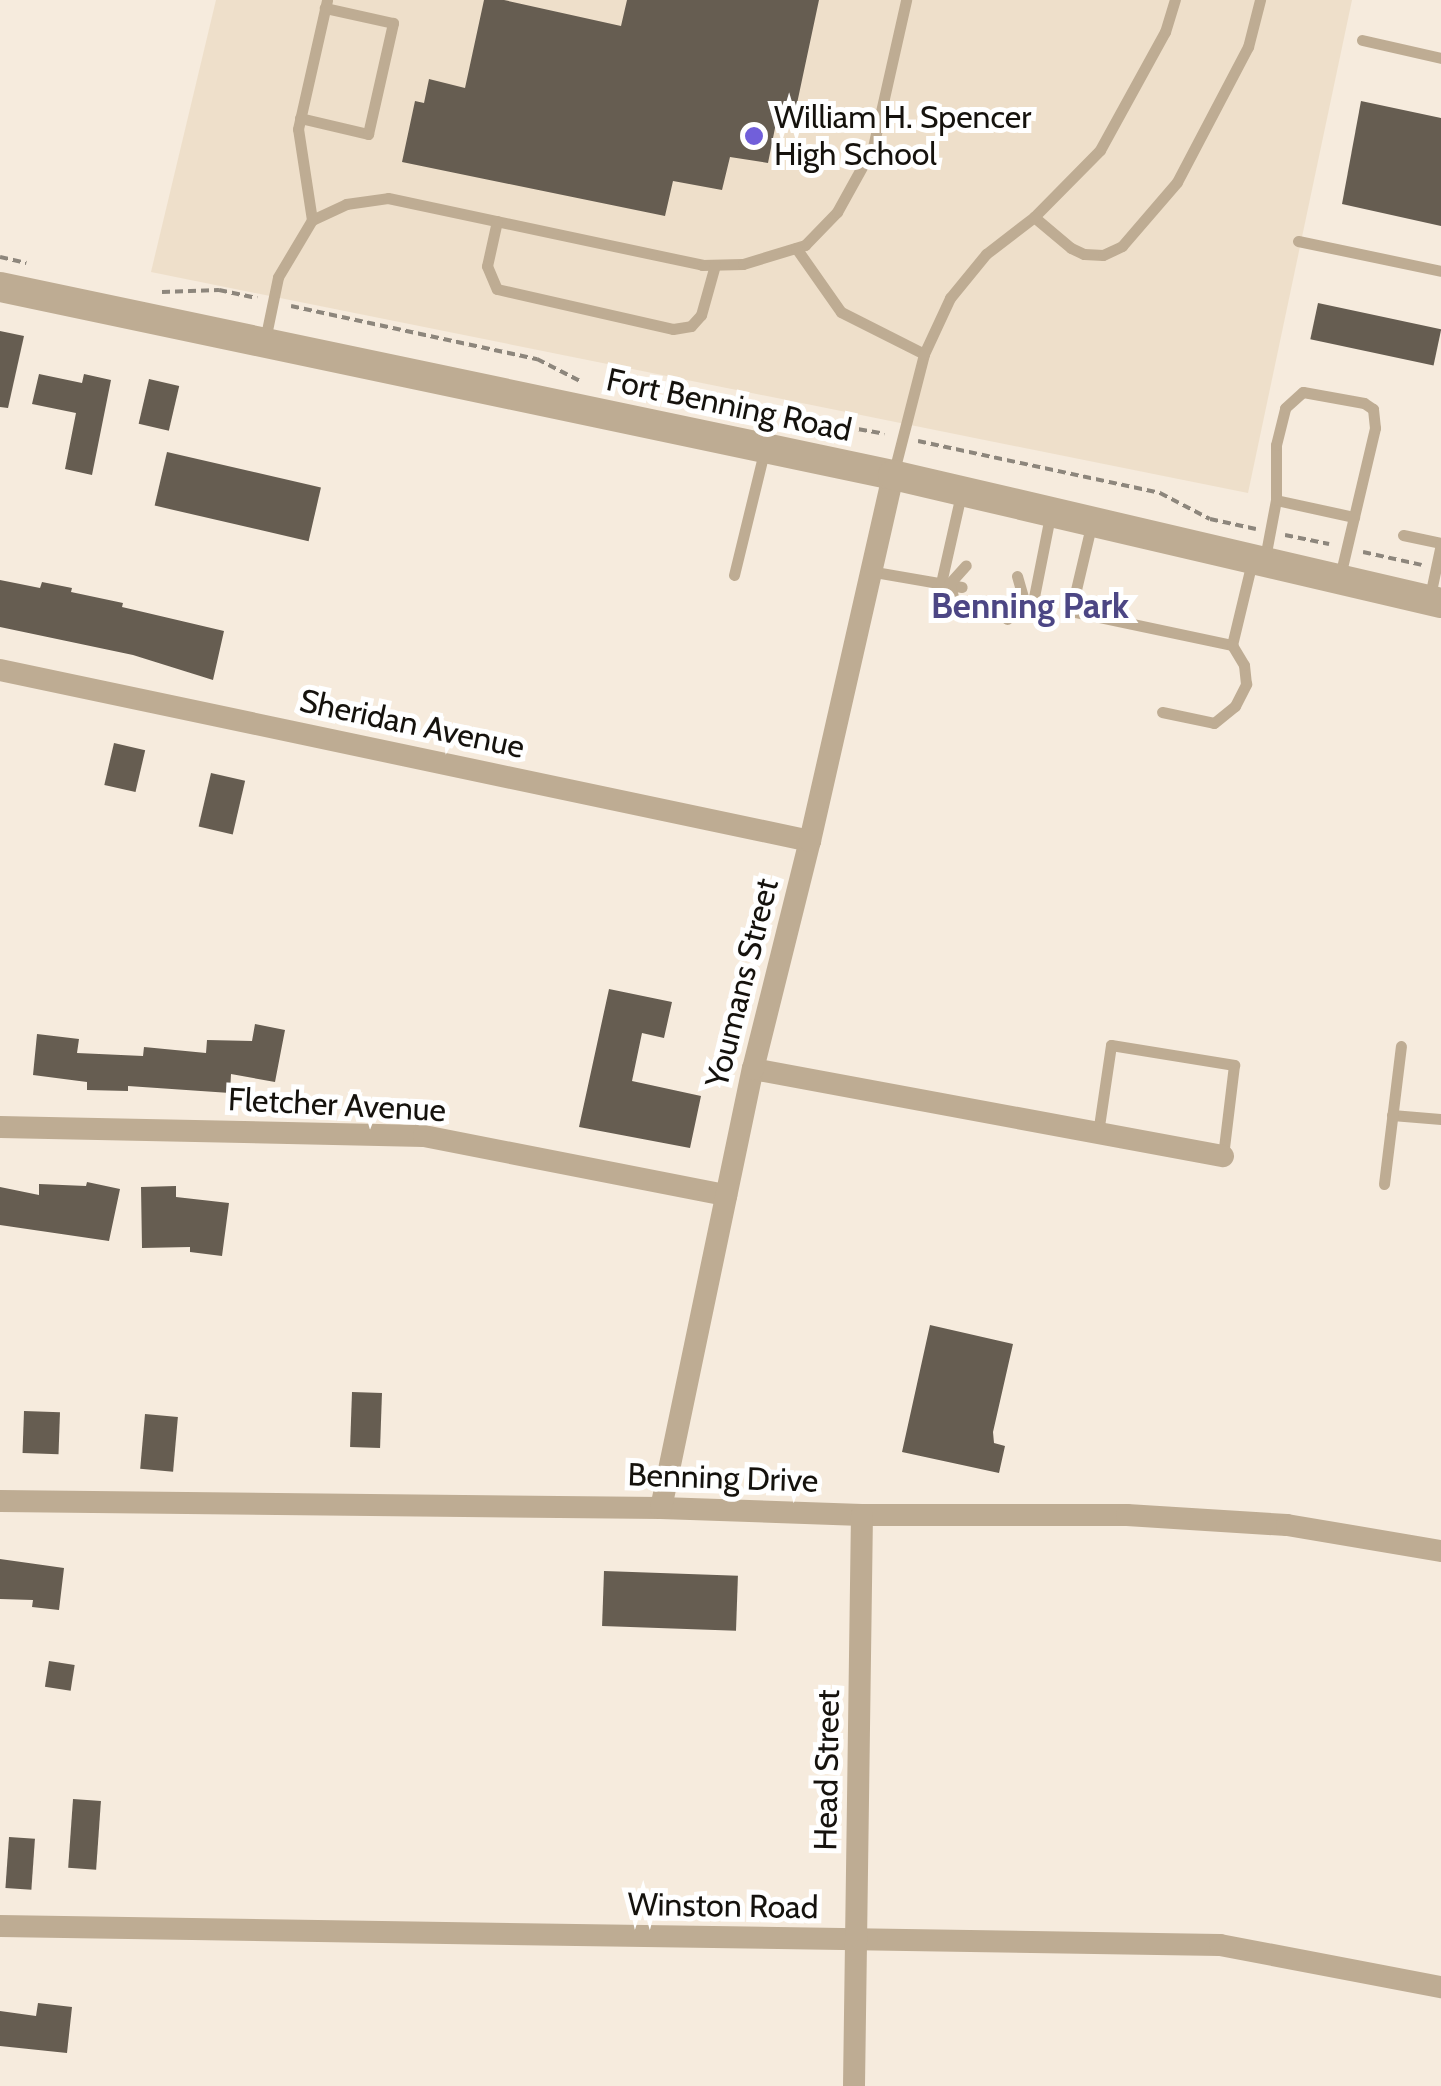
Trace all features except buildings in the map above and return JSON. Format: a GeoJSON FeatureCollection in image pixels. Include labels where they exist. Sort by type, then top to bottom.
{"type":"FeatureCollection","features":[{"type":"Feature","properties":{"kind":"street","name":"Fort Benning Road"},"geometry":{"type":"LineString","coordinates":[[0,288],[893,475],[1435,602]]}},
{"type":"Feature","properties":{"kind":"street","name":"Youmans Street"},"geometry":{"type":"LineString","coordinates":[[662,1508],[753,1069],[810,841],[893,475]]}},
{"type":"Feature","properties":{"kind":"street","name":"Sheridan Avenue"},"geometry":{"type":"LineString","coordinates":[[0,670],[810,841]]}},
{"type":"Feature","properties":{"kind":"street"},"geometry":{"type":"LineString","coordinates":[[753,1069],[1223,1156]]}},
{"type":"Feature","properties":{"kind":"street","name":"Fletcher Avenue"},"geometry":{"type":"LineString","coordinates":[[0,1127],[424,1136],[726,1196]]}},
{"type":"Feature","properties":{"kind":"street","name":"Benning Drive"},"geometry":{"type":"LineString","coordinates":[[0,1501],[1145,1516],[1288,1525],[1441,1551]]}},
{"type":"Feature","properties":{"kind":"street","name":"Head Street"},"geometry":{"type":"LineString","coordinates":[[854,2086],[862,1515]]}},
{"type":"Feature","properties":{"kind":"street","name":"Winston Road"},"geometry":{"type":"LineString","coordinates":[[0,1926],[1220,1946],[1441,1987]]}},
{"type":"Feature","properties":{"kind":"lane"},"geometry":{"type":"LineString","coordinates":[[264,344],[278,277],[312,220],[346,204],[388,198],[714,264],[743,264],[805,245],[836,212],[873,148],[906,0]]}},
{"type":"Feature","properties":{"kind":"lane"},"geometry":{"type":"LineString","coordinates":[[893,475],[924,354],[950,298],[986,254],[1034,216],[1100,150],[1165,32],[1174,0]]}},
{"type":"Feature","properties":{"kind":"lane"},"geometry":{"type":"LineString","coordinates":[[1034,216],[1084,254],[1103,254],[1122,246],[1176,182],[1248,47],[1260,0]]}},
{"type":"Feature","properties":{"kind":"lane"},"geometry":{"type":"LineString","coordinates":[[300,118],[368,134],[393,23],[326,4],[300,118],[299,158],[312,220]]}},
{"type":"Feature","properties":{"kind":"lane"},"geometry":{"type":"LineString","coordinates":[[1362,40],[1441,58]]}},
{"type":"Feature","properties":{"kind":"lane"},"geometry":{"type":"LineString","coordinates":[[497,221],[487,266],[497,288],[673,328],[691,326],[701,314],[714,264]]}},
{"type":"Feature","properties":{"kind":"lane"},"geometry":{"type":"LineString","coordinates":[[1298,241],[1441,272]]}},
{"type":"Feature","properties":{"kind":"lane"},"geometry":{"type":"LineString","coordinates":[[796,248],[841,312],[924,354]]}},
{"type":"Feature","properties":{"kind":"lane"},"geometry":{"type":"LineString","coordinates":[[1162,712],[1214,722],[1235,706],[1246,684],[1244,665],[1232,644],[1270,532],[1276,500],[1276,445],[1291,399],[1303,392],[1364,403],[1376,420],[1340,580]]}},
{"type":"Feature","properties":{"kind":"lane"},"geometry":{"type":"LineString","coordinates":[[734,575],[765,448]]}},
{"type":"Feature","properties":{"kind":"lane"},"geometry":{"type":"LineString","coordinates":[[957,609],[951,585],[962,491]]}},
{"type":"Feature","properties":{"kind":"lane"},"geometry":{"type":"LineString","coordinates":[[1276,500],[1354,518]]}},
{"type":"Feature","properties":{"kind":"lane"},"geometry":{"type":"LineString","coordinates":[[1018,598],[1033,602],[1051,512]]}},
{"type":"Feature","properties":{"kind":"lane"},"geometry":{"type":"LineString","coordinates":[[1092,522],[1071,612],[1232,644]]}},
{"type":"Feature","properties":{"kind":"lane"},"geometry":{"type":"LineString","coordinates":[[1403,535],[1441,543],[1435,602]]}},
{"type":"Feature","properties":{"kind":"lane"},"geometry":{"type":"LineString","coordinates":[[951,585],[966,565]]}},
{"type":"Feature","properties":{"kind":"lane"},"geometry":{"type":"LineString","coordinates":[[869,571],[951,585]]}},
{"type":"Feature","properties":{"kind":"lane"},"geometry":{"type":"LineString","coordinates":[[1007,619],[1018,598],[1017,576]]}},
{"type":"Feature","properties":{"kind":"lane"},"geometry":{"type":"LineString","coordinates":[[1098,1133],[1111,1044],[1234,1065],[1223,1156]]}},
{"type":"Feature","properties":{"kind":"lane"},"geometry":{"type":"LineString","coordinates":[[1384,1184],[1401,1046]]}},
{"type":"Feature","properties":{"kind":"lane"},"geometry":{"type":"LineString","coordinates":[[1392,1115],[1441,1119]]}},
{"type":"Feature","properties":{"kind":"path"},"geometry":{"type":"LineString","coordinates":[[0,257],[35,265]]}},
{"type":"Feature","properties":{"kind":"path"},"geometry":{"type":"LineString","coordinates":[[157,291],[219,290],[537,359],[583,383]]}},
{"type":"Feature","properties":{"kind":"path"},"geometry":{"type":"LineString","coordinates":[[802,428],[846,427],[1160,493],[1210,518],[1436,568]]}},
{"type":"Feature","properties":{"kind":"shaded area","name":"William H. Spencer High School"},"geometry":{"type":"Polygon","coordinates":[[[216,0],[1352,0],[1248,493],[151,272],[216,0]]]}},
{"type":"Feature","properties":{"kind":"place","name":"William H. Spencer High School"},"geometry":{"type":"Point","coordinates":[754,136]}},
{"type":"Feature","properties":{"kind":"district","name":"Benning Park"},"geometry":{"type":"Point","coordinates":[1030,606]}}]}
